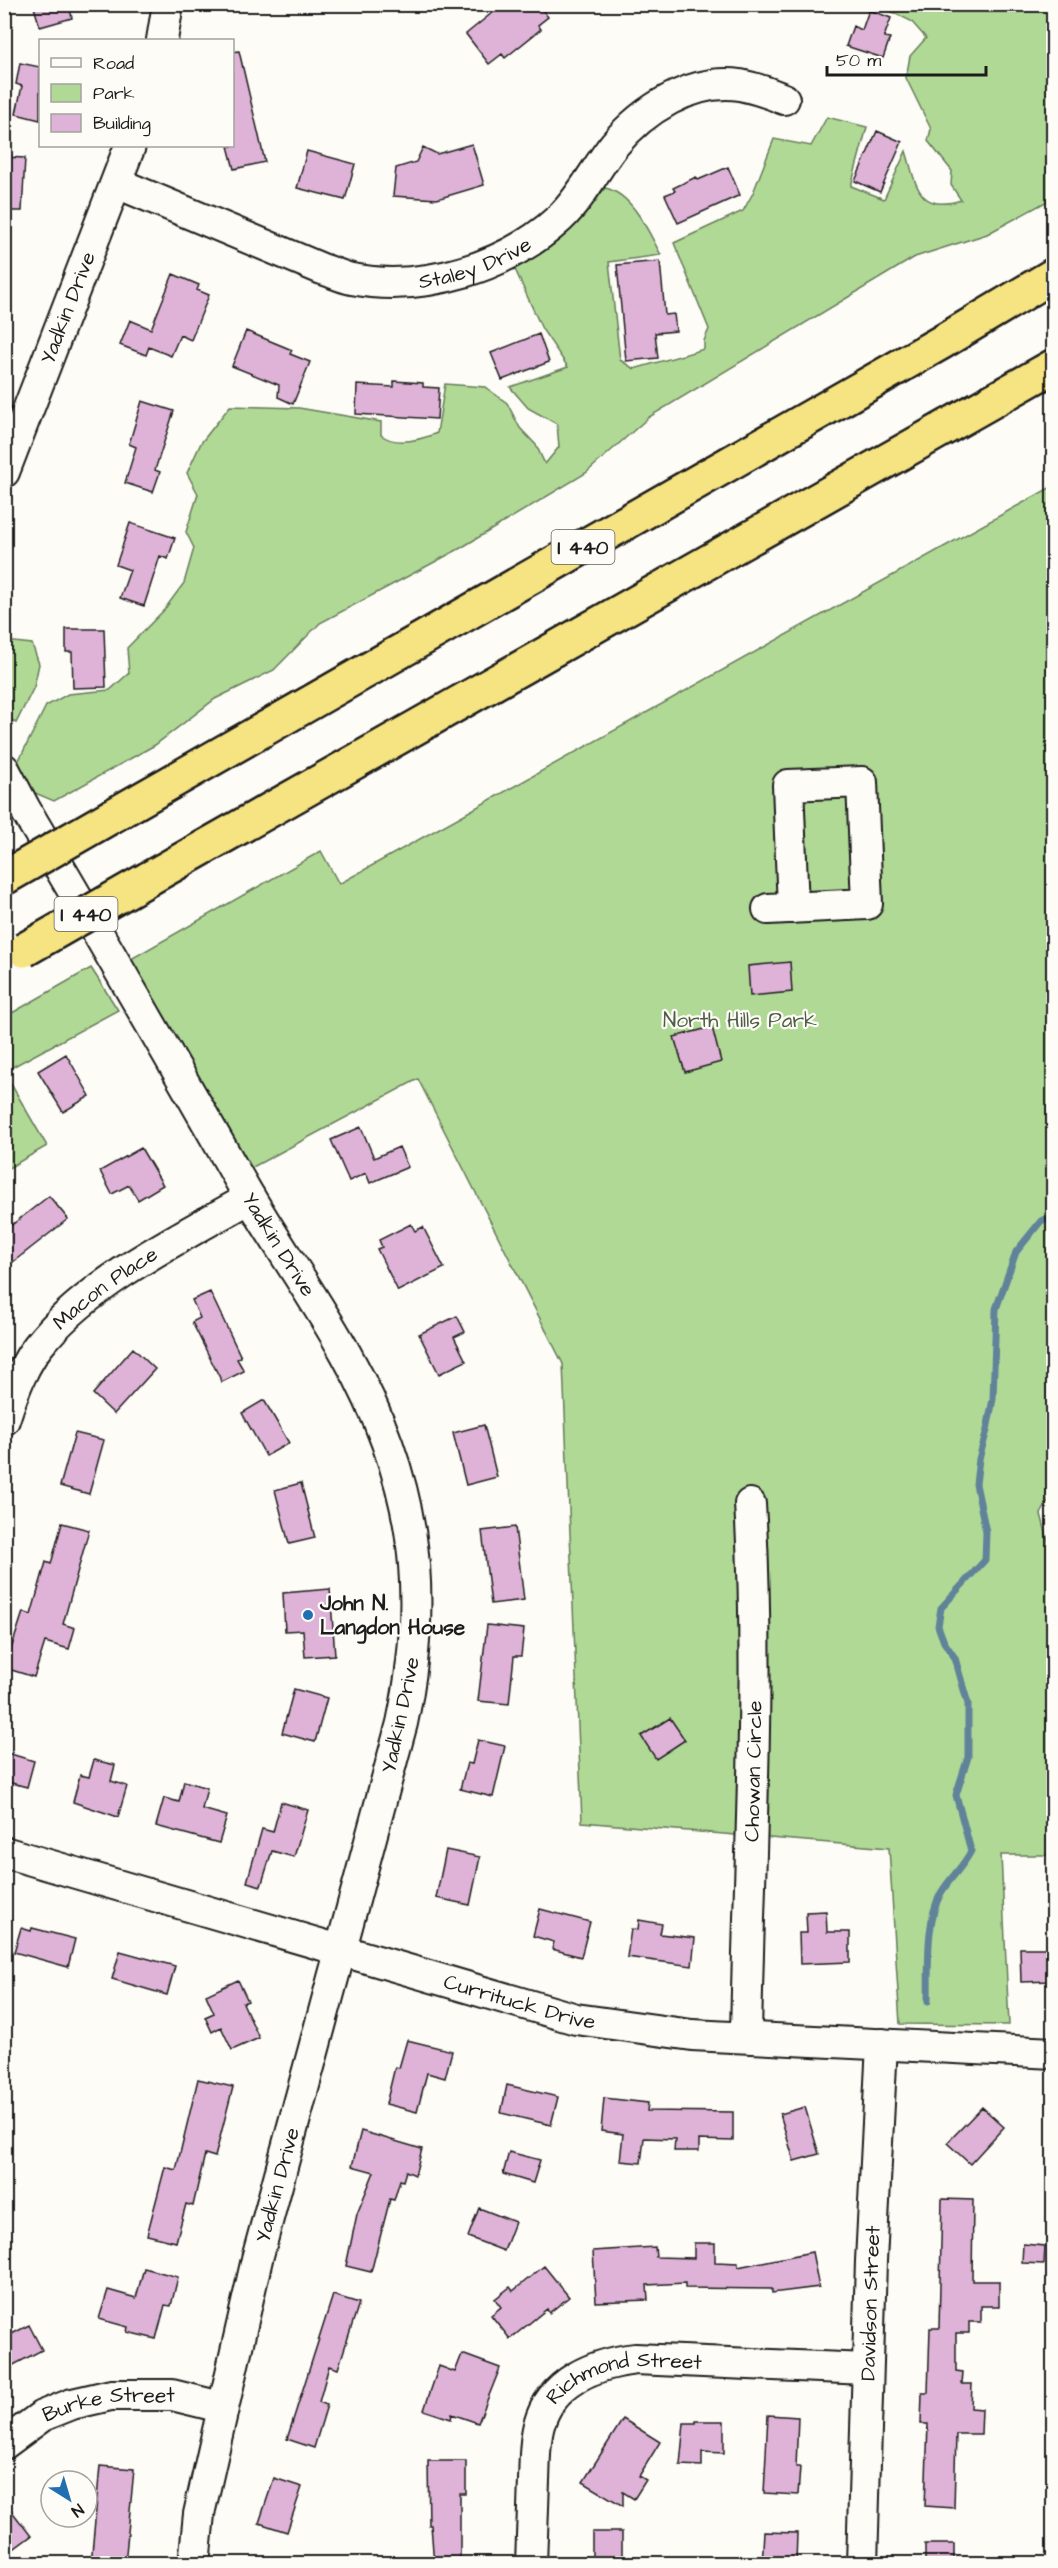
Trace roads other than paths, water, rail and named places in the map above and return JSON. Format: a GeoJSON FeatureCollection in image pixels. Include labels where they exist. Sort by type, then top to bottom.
{"type":"FeatureCollection","features":[{"type":"Feature","properties":{"kind":"highway","name":"I 440"},"geometry":{"type":"LineString","coordinates":[[4,878],[942,342],[1053,275]]}},
{"type":"Feature","properties":{"kind":"highway","name":"I 440"},"geometry":{"type":"LineString","coordinates":[[14,956],[1053,366]]}},
{"type":"Feature","properties":{"kind":"street"},"geometry":{"type":"LineString","coordinates":[[162,39],[168,4]]}},
{"type":"Feature","properties":{"kind":"street","name":"Staley Drive"},"geometry":{"type":"LineString","coordinates":[[117,183],[322,269],[352,279],[384,282],[420,281],[453,276],[484,264],[537,235],[559,219],[577,199],[613,147],[635,122],[661,104],[687,92],[712,85],[739,85],[784,99]]}},
{"type":"Feature","properties":{"kind":"street","name":"Yadkin Drive"},"geometry":{"type":"LineString","coordinates":[[8,456],[130,147]]}},
{"type":"Feature","properties":{"kind":"street","name":"Yadkin Drive"},"geometry":{"type":"LineString","coordinates":[[4,769],[250,1198],[344,1350],[370,1401],[398,1475],[413,1545],[417,1604],[410,1687],[342,1950],[256,2259],[221,2407],[199,2514],[194,2564]]}},
{"type":"Feature","properties":{"kind":"street"},"geometry":{"type":"LineString","coordinates":[[862,782],[867,904],[781,909],[788,785],[862,782]]}},
{"type":"Feature","properties":{"kind":"street","name":"Macon Place"},"geometry":{"type":"LineString","coordinates":[[4,1420],[12,1396],[30,1359],[43,1340],[83,1300],[250,1198]]}},
{"type":"Feature","properties":{"kind":"street","name":"Chowan Circle"},"geometry":{"type":"LineString","coordinates":[[746,2037],[753,1707],[754,1563],[750,1504]]}},
{"type":"Feature","properties":{"kind":"street","name":"Currituck Drive"},"geometry":{"type":"LineString","coordinates":[[4,1852],[576,2019],[692,2035],[1053,2053]]}},
{"type":"Feature","properties":{"kind":"street","name":"Davidson Street"},"geometry":{"type":"LineString","coordinates":[[862,2564],[867,2369],[882,2044]]}},
{"type":"Feature","properties":{"kind":"street","name":"Richmond Street"},"geometry":{"type":"LineString","coordinates":[[531,2564],[535,2451],[539,2425],[556,2392],[590,2369],[614,2361],[635,2359],[867,2369]]}},
{"type":"Feature","properties":{"kind":"street","name":"Burke Street"},"geometry":{"type":"LineString","coordinates":[[4,2444],[42,2416],[72,2404],[111,2395],[172,2395],[221,2407]]}},
{"type":"Feature","properties":{"kind":"waterway"},"geometry":{"type":"LineString","coordinates":[[928,2001],[932,1918],[941,1893],[971,1851],[956,1795],[968,1757],[968,1704],[955,1658],[944,1642],[938,1626],[941,1608],[985,1560],[986,1532],[976,1484],[979,1459],[993,1399],[996,1309],[1016,1252],[1041,1221],[1054,1215]]}},
{"type":"Feature","properties":{"kind":"place","name":"John N. Langdon House"},"geometry":{"type":"Point","coordinates":[308,1615]}},
{"type":"Feature","properties":{"kind":"park label","name":"North Hills Park"},"geometry":{"type":"Point","coordinates":[740,1020]}}]}
